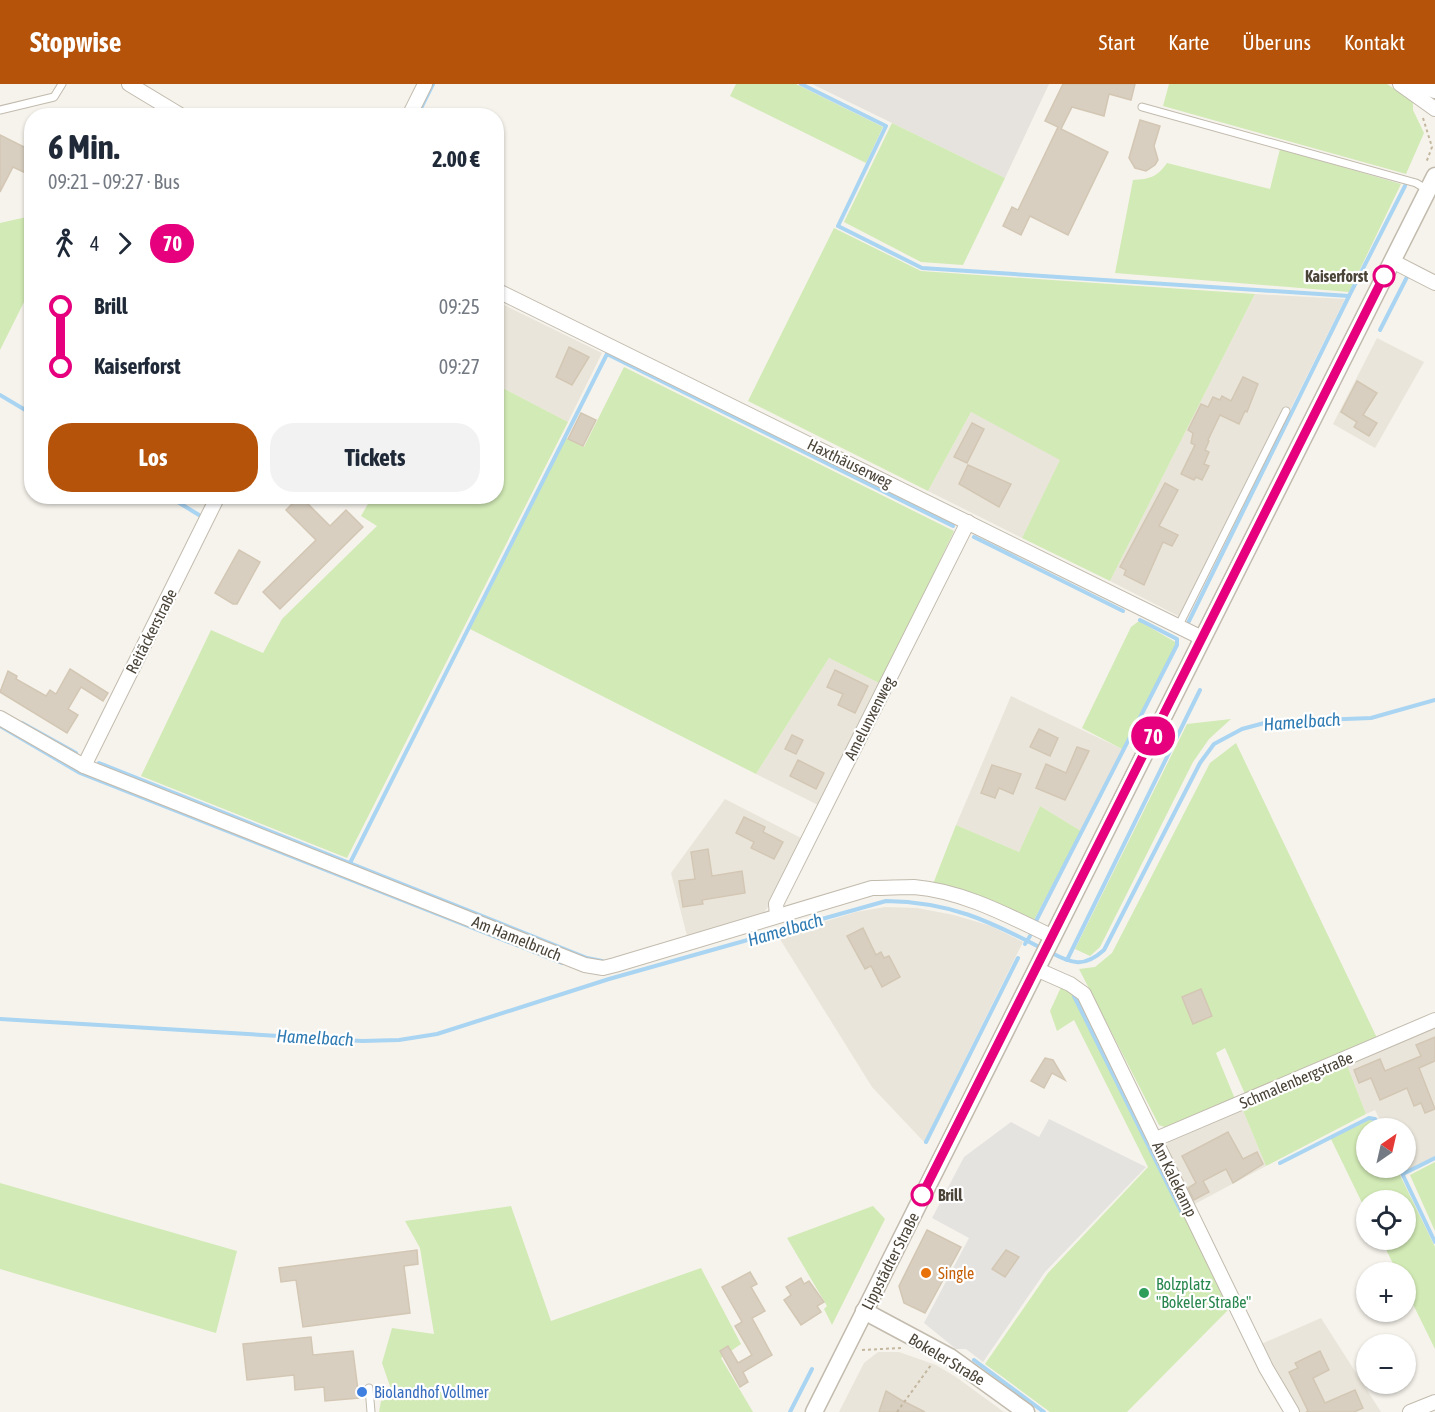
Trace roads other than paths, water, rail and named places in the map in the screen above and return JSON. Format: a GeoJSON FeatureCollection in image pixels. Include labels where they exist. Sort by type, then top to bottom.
{"type":"FeatureCollection","features":[{"type":"Feature","properties":{"kind":"street"},"geometry":{"type":"LineString","coordinates":[[129,84],[169,108]]}},
{"type":"Feature","properties":{"kind":"street"},"geometry":{"type":"LineString","coordinates":[[413,108],[425,84]]}},
{"type":"Feature","properties":{"kind":"street"},"geometry":{"type":"LineString","coordinates":[[1400,84],[1435,109]]}},
{"type":"Feature","properties":{"kind":"street"},"geometry":{"type":"LineString","coordinates":[[1412,84],[1435,91]]}},
{"type":"Feature","properties":{"kind":"street","name":"Lippstädter Straße"},"geometry":{"type":"LineString","coordinates":[[814,1412],[1432,183]]}},
{"type":"Feature","properties":{"kind":"street"},"geometry":{"type":"LineString","coordinates":[[1392,261],[1435,283]]}},
{"type":"Feature","properties":{"kind":"street","name":"Haxthäuserweg"},"geometry":{"type":"LineString","coordinates":[[504,294],[1202,638]]}},
{"type":"Feature","properties":{"kind":"street","name":"Reitäckerstraße"},"geometry":{"type":"LineString","coordinates":[[84,766],[214,504]]}},
{"type":"Feature","properties":{"kind":"street","name":"Amelunxenweg"},"geometry":{"type":"LineString","coordinates":[[777,915],[776,904],[968,522]]}},
{"type":"Feature","properties":{"kind":"street","name":"Am Hamelbruch"},"geometry":{"type":"LineString","coordinates":[[0,718],[84,766],[585,965],[603,968],[615,965],[872,888],[915,887],[969,900],[1052,938]]}},
{"type":"Feature","properties":{"kind":"street","name":"Am Kalekamp"},"geometry":{"type":"LineString","coordinates":[[1039,964],[1084,994],[1266,1368],[1292,1412]]}},
{"type":"Feature","properties":{"kind":"street","name":"Schmalenbergstraße"},"geometry":{"type":"LineString","coordinates":[[1156,1139],[1435,1020]]}},
{"type":"Feature","properties":{"kind":"street","name":"Bokeler Straße"},"geometry":{"type":"LineString","coordinates":[[864,1311],[950,1357],[1026,1412]]}},
{"type":"Feature","properties":{"kind":"street"},"geometry":{"type":"LineString","coordinates":[[1410,1412],[1435,1402]]}},
{"type":"Feature","properties":{"kind":"lane"},"geometry":{"type":"LineString","coordinates":[[0,110],[54,98],[62,84]]}},
{"type":"Feature","properties":{"kind":"lane"},"geometry":{"type":"LineString","coordinates":[[1142,107],[1416,183],[1432,183]]}},
{"type":"Feature","properties":{"kind":"lane"},"geometry":{"type":"LineString","coordinates":[[1178,627],[1286,411]]}},
{"type":"Feature","properties":{"kind":"lane"},"geometry":{"type":"LineString","coordinates":[[369,1388],[371,1412]]}},
{"type":"Feature","properties":{"kind":"waterway"},"geometry":{"type":"LineString","coordinates":[[421,108],[433,84]]}},
{"type":"Feature","properties":{"kind":"waterway"},"geometry":{"type":"LineString","coordinates":[[801,84],[886,126],[838,226],[922,268],[1349,296],[1405,186]]}},
{"type":"Feature","properties":{"kind":"waterway"},"geometry":{"type":"LineString","coordinates":[[1380,330],[1407,277]]}},
{"type":"Feature","properties":{"kind":"waterway"},"geometry":{"type":"LineString","coordinates":[[1189,621],[1349,296]]}},
{"type":"Feature","properties":{"kind":"waterway"},"geometry":{"type":"LineString","coordinates":[[350,863],[607,354],[953,526]]}},
{"type":"Feature","properties":{"kind":"waterway"},"geometry":{"type":"LineString","coordinates":[[0,395],[24,409]]}},
{"type":"Feature","properties":{"kind":"waterway"},"geometry":{"type":"LineString","coordinates":[[181,504],[199,515]]}},
{"type":"Feature","properties":{"kind":"waterway"},"geometry":{"type":"LineString","coordinates":[[974,537],[1123,611]]}},
{"type":"Feature","properties":{"kind":"waterway"},"geometry":{"type":"LineString","coordinates":[[1036,921],[1177,645],[1177,639],[1140,620]]}},
{"type":"Feature","properties":{"kind":"waterway"},"geometry":{"type":"LineString","coordinates":[[1067,960],[1200,690]]}},
{"type":"Feature","properties":{"kind":"waterway","name":"Hamelbach"},"geometry":{"type":"LineString","coordinates":[[1050,952],[1071,961],[1084,962],[1104,950],[1200,763],[1214,744],[1242,729],[1268,722],[1371,718],[1435,700]]}},
{"type":"Feature","properties":{"kind":"waterway"},"geometry":{"type":"LineString","coordinates":[[22,723],[76,753]]}},
{"type":"Feature","properties":{"kind":"waterway"},"geometry":{"type":"LineString","coordinates":[[0,726],[80,773],[562,963]]}},
{"type":"Feature","properties":{"kind":"waterway"},"geometry":{"type":"LineString","coordinates":[[99,763],[587,958],[602,961]]}},
{"type":"Feature","properties":{"kind":"waterway","name":"Hamelbach"},"geometry":{"type":"LineString","coordinates":[[0,1019],[362,1041],[399,1040],[437,1034],[609,979],[886,901],[929,905],[967,914],[1004,929],[1043,949]]}},
{"type":"Feature","properties":{"kind":"waterway","name":"Hamelbach"},"geometry":{"type":"LineString","coordinates":[[1025,944],[1030,936]]}},
{"type":"Feature","properties":{"kind":"waterway"},"geometry":{"type":"LineString","coordinates":[[926,1142],[1018,958]]}},
{"type":"Feature","properties":{"kind":"waterway"},"geometry":{"type":"LineString","coordinates":[[1074,996],[1183,1215]]}},
{"type":"Feature","properties":{"kind":"waterway"},"geometry":{"type":"LineString","coordinates":[[1280,1163],[1356,1125]]}},
{"type":"Feature","properties":{"kind":"waterway"},"geometry":{"type":"LineString","coordinates":[[1416,1168],[1435,1158]]}},
{"type":"Feature","properties":{"kind":"waterway"},"geometry":{"type":"LineString","coordinates":[[1404,1178],[1435,1242]]}},
{"type":"Feature","properties":{"kind":"waterway"},"geometry":{"type":"LineString","coordinates":[[974,1360],[1044,1412]]}},
{"type":"Feature","properties":{"kind":"waterway"},"geometry":{"type":"LineString","coordinates":[[790,1412],[812,1369]]}},
{"type":"Feature","properties":{"kind":"place","name":"Kaiserforst"},"geometry":{"type":"Point","coordinates":[1384,276]}},
{"type":"Feature","properties":{"kind":"place","name":"Brill"},"geometry":{"type":"Point","coordinates":[922,1195]}},
{"type":"Feature","properties":{"kind":"place","name":"Single"},"geometry":{"type":"Point","coordinates":[926,1273]}},
{"type":"Feature","properties":{"kind":"place","name":"Bolzplatz \"Bokeler Straße\""},"geometry":{"type":"Point","coordinates":[1144,1293]}},
{"type":"Feature","properties":{"kind":"place","name":"Biolandhof Vollmer"},"geometry":{"type":"Point","coordinates":[362,1392]}}]}
